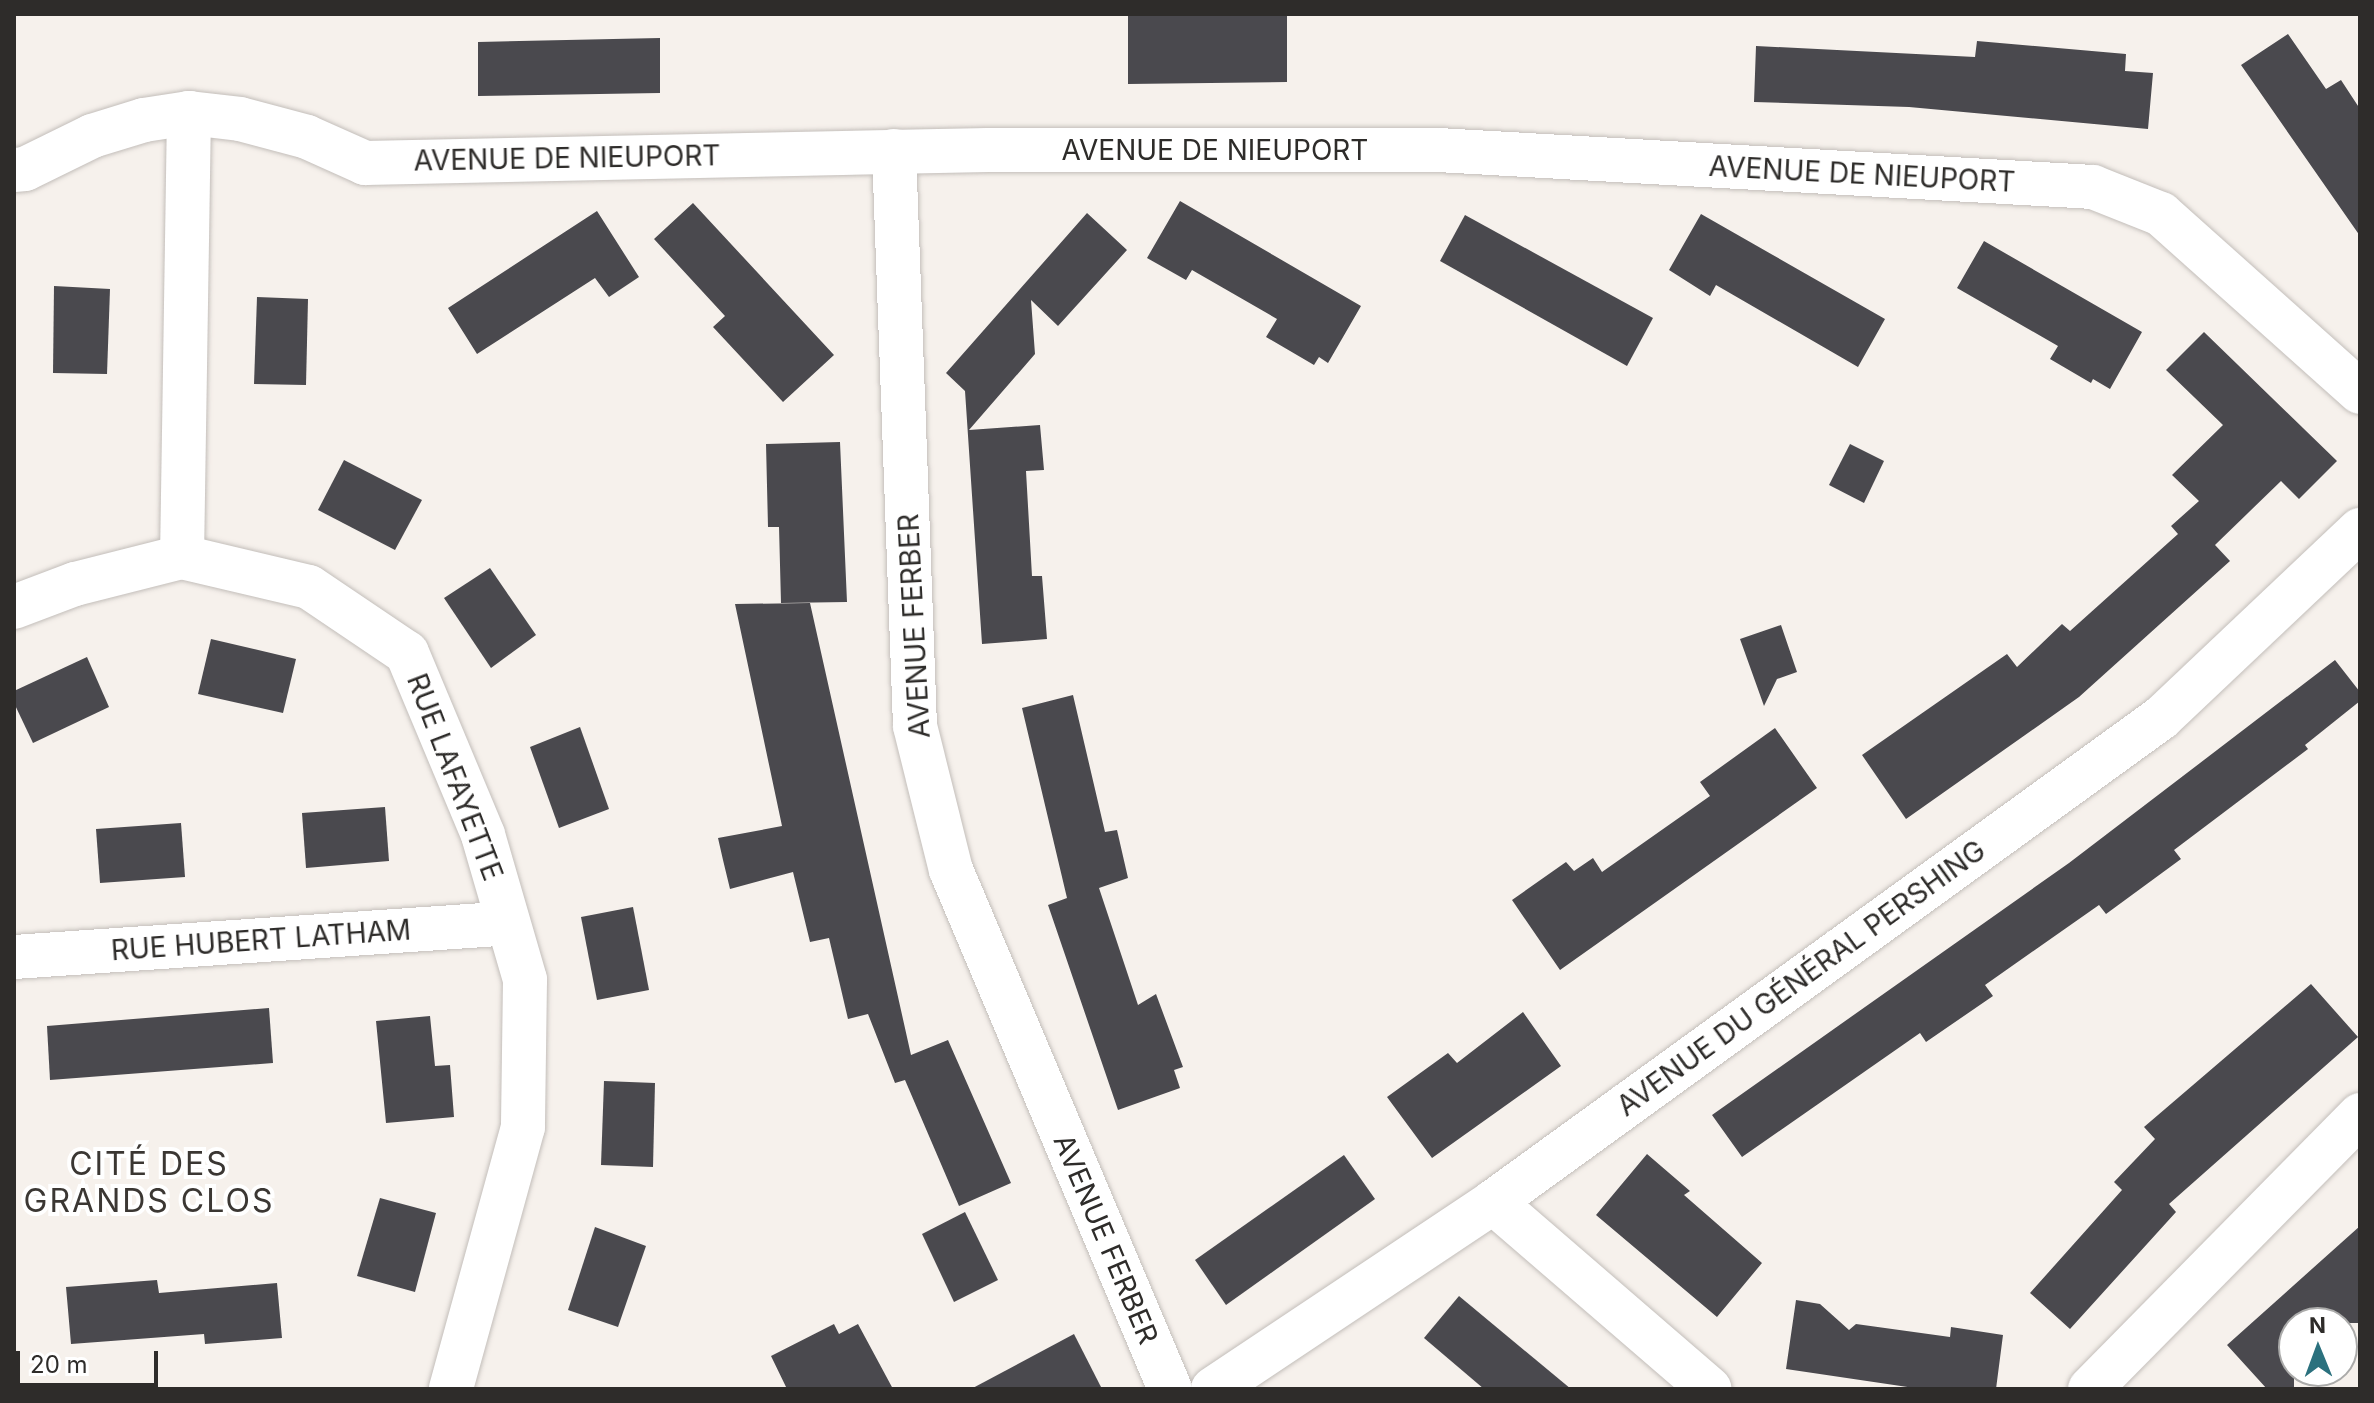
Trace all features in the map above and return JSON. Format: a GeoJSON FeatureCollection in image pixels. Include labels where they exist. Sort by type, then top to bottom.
{"type":"FeatureCollection","features":[{"type":"Feature","properties":{"kind":"street","name":"AVENUE DE NIEUPORT"},"geometry":{"type":"LineString","coordinates":[[14,170],[25,169],[92,136],[144,120],[189,113],[240,119],[307,137],[365,163],[894,151],[1438,150],[2093,187],[2161,214],[2360,392]]}},
{"type":"Feature","properties":{"kind":"street"},"geometry":{"type":"LineString","coordinates":[[14,607],[75,584],[182,557],[189,113]]}},
{"type":"Feature","properties":{"kind":"street","name":"AVENUE FERBER"},"geometry":{"type":"LineString","coordinates":[[894,151],[915,726],[951,870],[1170,1389]]}},
{"type":"Feature","properties":{"kind":"street","name":"AVENUE DU GÉNÉRAL PERSHING"},"geometry":{"type":"LineString","coordinates":[[1213,1389],[1493,1202],[2161,718],[2360,530]]}},
{"type":"Feature","properties":{"kind":"street","name":"RUE LAFAYETTE"},"geometry":{"type":"LineString","coordinates":[[182,557],[309,587],[407,653],[483,835],[525,980],[523,1127],[451,1389]]}},
{"type":"Feature","properties":{"kind":"street","name":"RUE HUBERT LATHAM"},"geometry":{"type":"LineString","coordinates":[[14,957],[508,923]]}},
{"type":"Feature","properties":{"kind":"street"},"geometry":{"type":"LineString","coordinates":[[2090,1389],[2360,1115]]}},
{"type":"Feature","properties":{"kind":"street"},"geometry":{"type":"LineString","coordinates":[[1493,1202],[1710,1389]]}},
{"type":"Feature","properties":{"kind":"building"},"geometry":{"type":"Polygon","coordinates":[[[1128,14],[1287,14],[1287,82],[1128,84],[1128,14]]]}},
{"type":"Feature","properties":{"kind":"building"},"geometry":{"type":"Polygon","coordinates":[[[2288,34],[2326,89],[2341,80],[2360,109],[2360,236],[2241,65],[2288,34]]]}},
{"type":"Feature","properties":{"kind":"building"},"geometry":{"type":"Polygon","coordinates":[[[660,38],[660,93],[478,96],[478,42],[660,38]]]}},
{"type":"Feature","properties":{"kind":"building"},"geometry":{"type":"Polygon","coordinates":[[[1977,41],[2126,54],[2125,71],[2153,73],[2148,129],[1909,107],[1754,102],[1756,46],[1975,57],[1977,41]]]}},
{"type":"Feature","properties":{"kind":"building"},"geometry":{"type":"Polygon","coordinates":[[[1180,201],[1361,306],[1328,363],[1319,357],[1314,365],[1266,337],[1277,319],[1192,270],[1186,280],[1147,258],[1180,201]]]}},
{"type":"Feature","properties":{"kind":"building"},"geometry":{"type":"Polygon","coordinates":[[[693,203],[834,355],[783,402],[713,327],[725,316],[654,239],[693,203]]]}},
{"type":"Feature","properties":{"kind":"building"},"geometry":{"type":"Polygon","coordinates":[[[597,211],[639,277],[609,297],[595,278],[477,354],[448,308],[597,211]]]}},
{"type":"Feature","properties":{"kind":"building"},"geometry":{"type":"Polygon","coordinates":[[[1087,213],[1127,250],[1058,326],[1031,300],[1035,354],[969,430],[1040,425],[1044,470],[1026,471],[1032,576],[1042,576],[1047,639],[982,644],[965,391],[946,373],[1087,213]]]}},
{"type":"Feature","properties":{"kind":"building"},"geometry":{"type":"Polygon","coordinates":[[[1701,214],[1885,319],[1858,367],[1716,285],[1710,296],[1669,270],[1701,214]]]}},
{"type":"Feature","properties":{"kind":"building"},"geometry":{"type":"Polygon","coordinates":[[[1465,215],[1653,318],[1627,366],[1440,261],[1465,215]]]}},
{"type":"Feature","properties":{"kind":"building"},"geometry":{"type":"Polygon","coordinates":[[[1984,241],[2142,332],[2110,389],[2093,379],[2091,383],[2050,359],[2058,346],[1957,288],[1984,241]]]}},
{"type":"Feature","properties":{"kind":"building"},"geometry":{"type":"Polygon","coordinates":[[[54,286],[110,289],[107,374],[53,373],[54,286]]]}},
{"type":"Feature","properties":{"kind":"building"},"geometry":{"type":"Polygon","coordinates":[[[257,297],[308,299],[306,385],[254,384],[257,297]]]}},
{"type":"Feature","properties":{"kind":"building"},"geometry":{"type":"Polygon","coordinates":[[[2204,332],[2337,461],[2299,499],[2281,481],[2215,545],[2230,561],[2079,697],[1906,819],[1862,755],[2007,654],[2017,667],[2062,624],[2070,631],[2178,534],[2171,526],[2199,501],[2172,475],[2223,425],[2166,370],[2204,332]]]}},
{"type":"Feature","properties":{"kind":"building"},"geometry":{"type":"Polygon","coordinates":[[[840,442],[847,602],[781,603],[779,527],[768,527],[766,444],[840,442]]]}},
{"type":"Feature","properties":{"kind":"building"},"geometry":{"type":"Polygon","coordinates":[[[1850,444],[1884,461],[1864,503],[1829,485],[1850,444]]]}},
{"type":"Feature","properties":{"kind":"building"},"geometry":{"type":"Polygon","coordinates":[[[344,460],[422,500],[395,550],[318,510],[344,460]]]}},
{"type":"Feature","properties":{"kind":"building"},"geometry":{"type":"Polygon","coordinates":[[[490,568],[536,635],[491,668],[444,598],[490,568]]]}},
{"type":"Feature","properties":{"kind":"building"},"geometry":{"type":"Polygon","coordinates":[[[810,603],[911,1055],[948,1040],[1011,1183],[959,1206],[905,1080],[895,1083],[868,1014],[848,1019],[829,938],[810,942],[793,872],[730,889],[718,838],[782,826],[735,604],[810,603]]]}},
{"type":"Feature","properties":{"kind":"building"},"geometry":{"type":"Polygon","coordinates":[[[1781,625],[1797,672],[1777,679],[1764,706],[1740,639],[1781,625]]]}},
{"type":"Feature","properties":{"kind":"building"},"geometry":{"type":"Polygon","coordinates":[[[211,639],[296,659],[283,713],[198,694],[211,639]]]}},
{"type":"Feature","properties":{"kind":"building"},"geometry":{"type":"Polygon","coordinates":[[[87,657],[109,707],[33,743],[14,703],[14,691],[87,657]]]}},
{"type":"Feature","properties":{"kind":"building"},"geometry":{"type":"Polygon","coordinates":[[[2335,660],[2360,692],[2360,701],[2305,745],[2308,749],[2174,850],[2181,859],[2106,914],[2099,905],[1985,985],[1993,996],[1926,1042],[1920,1033],[1742,1157],[1712,1115],[2069,863],[2335,660]]]}},
{"type":"Feature","properties":{"kind":"building"},"geometry":{"type":"Polygon","coordinates":[[[1073,695],[1105,832],[1117,830],[1128,878],[1099,888],[1138,1005],[1156,994],[1183,1067],[1174,1070],[1180,1088],[1118,1110],[1048,905],[1067,898],[1022,708],[1073,695]]]}},
{"type":"Feature","properties":{"kind":"building"},"geometry":{"type":"Polygon","coordinates":[[[580,727],[609,809],[559,828],[530,747],[580,727]]]}},
{"type":"Feature","properties":{"kind":"building"},"geometry":{"type":"Polygon","coordinates":[[[1775,728],[1817,788],[1560,970],[1512,900],[1566,862],[1574,871],[1593,858],[1602,872],[1710,796],[1700,782],[1775,728]]]}},
{"type":"Feature","properties":{"kind":"building"},"geometry":{"type":"Polygon","coordinates":[[[385,807],[389,861],[306,868],[302,813],[385,807]]]}},
{"type":"Feature","properties":{"kind":"building"},"geometry":{"type":"Polygon","coordinates":[[[181,823],[185,877],[100,883],[96,829],[181,823]]]}},
{"type":"Feature","properties":{"kind":"building"},"geometry":{"type":"Polygon","coordinates":[[[633,907],[649,990],[597,1000],[581,917],[633,907]]]}},
{"type":"Feature","properties":{"kind":"building"},"geometry":{"type":"Polygon","coordinates":[[[2311,984],[2358,1037],[2169,1204],[2176,1212],[2070,1329],[2030,1293],[2122,1190],[2114,1182],[2155,1139],[2144,1127],[2311,984]]]}},
{"type":"Feature","properties":{"kind":"building"},"geometry":{"type":"Polygon","coordinates":[[[269,1008],[273,1063],[50,1080],[47,1026],[269,1008]]]}},
{"type":"Feature","properties":{"kind":"building"},"geometry":{"type":"Polygon","coordinates":[[[1523,1012],[1561,1066],[1432,1158],[1387,1097],[1448,1053],[1457,1063],[1523,1012]]]}},
{"type":"Feature","properties":{"kind":"building"},"geometry":{"type":"Polygon","coordinates":[[[430,1016],[435,1066],[450,1065],[454,1117],[386,1123],[376,1021],[430,1016]]]}},
{"type":"Feature","properties":{"kind":"building"},"geometry":{"type":"Polygon","coordinates":[[[604,1081],[655,1083],[653,1167],[601,1165],[604,1081]]]}},
{"type":"Feature","properties":{"kind":"building"},"geometry":{"type":"Polygon","coordinates":[[[1647,1154],[1690,1191],[1684,1195],[1762,1263],[1717,1317],[1596,1215],[1647,1154]]]}},
{"type":"Feature","properties":{"kind":"building"},"geometry":{"type":"Polygon","coordinates":[[[1344,1155],[1375,1199],[1226,1305],[1195,1260],[1344,1155]]]}},
{"type":"Feature","properties":{"kind":"building"},"geometry":{"type":"Polygon","coordinates":[[[380,1198],[436,1213],[415,1292],[357,1276],[380,1198]]]}},
{"type":"Feature","properties":{"kind":"building"},"geometry":{"type":"Polygon","coordinates":[[[965,1212],[998,1280],[954,1302],[922,1234],[965,1212]]]}},
{"type":"Feature","properties":{"kind":"building"},"geometry":{"type":"Polygon","coordinates":[[[2360,1226],[2360,1323],[2358,1307],[2278,1307],[2278,1387],[2294,1389],[2267,1389],[2227,1345],[2360,1226]]]}},
{"type":"Feature","properties":{"kind":"building"},"geometry":{"type":"Polygon","coordinates":[[[595,1227],[646,1246],[618,1327],[568,1310],[595,1227]]]}},
{"type":"Feature","properties":{"kind":"building"},"geometry":{"type":"Polygon","coordinates":[[[157,1280],[159,1293],[277,1283],[282,1338],[205,1344],[204,1334],[71,1344],[66,1287],[157,1280]]]}},
{"type":"Feature","properties":{"kind":"building"},"geometry":{"type":"Polygon","coordinates":[[[1459,1296],[1571,1389],[1484,1389],[1424,1338],[1459,1296]]]}},
{"type":"Feature","properties":{"kind":"building"},"geometry":{"type":"Polygon","coordinates":[[[1796,1300],[1820,1304],[1849,1330],[1856,1324],[1950,1337],[1951,1327],[2003,1335],[1996,1389],[1921,1389],[1786,1369],[1796,1300]]]}},
{"type":"Feature","properties":{"kind":"building"},"geometry":{"type":"Polygon","coordinates":[[[834,1324],[839,1334],[858,1324],[893,1389],[787,1389],[771,1356],[834,1324]]]}},
{"type":"Feature","properties":{"kind":"building"},"geometry":{"type":"Polygon","coordinates":[[[1074,1334],[1102,1389],[971,1389],[1074,1334]]]}},
{"type":"Feature","properties":{"kind":"district","name":"CITÉ DES GRANDS CLOS"},"geometry":{"type":"Point","coordinates":[149,1184]}}]}
